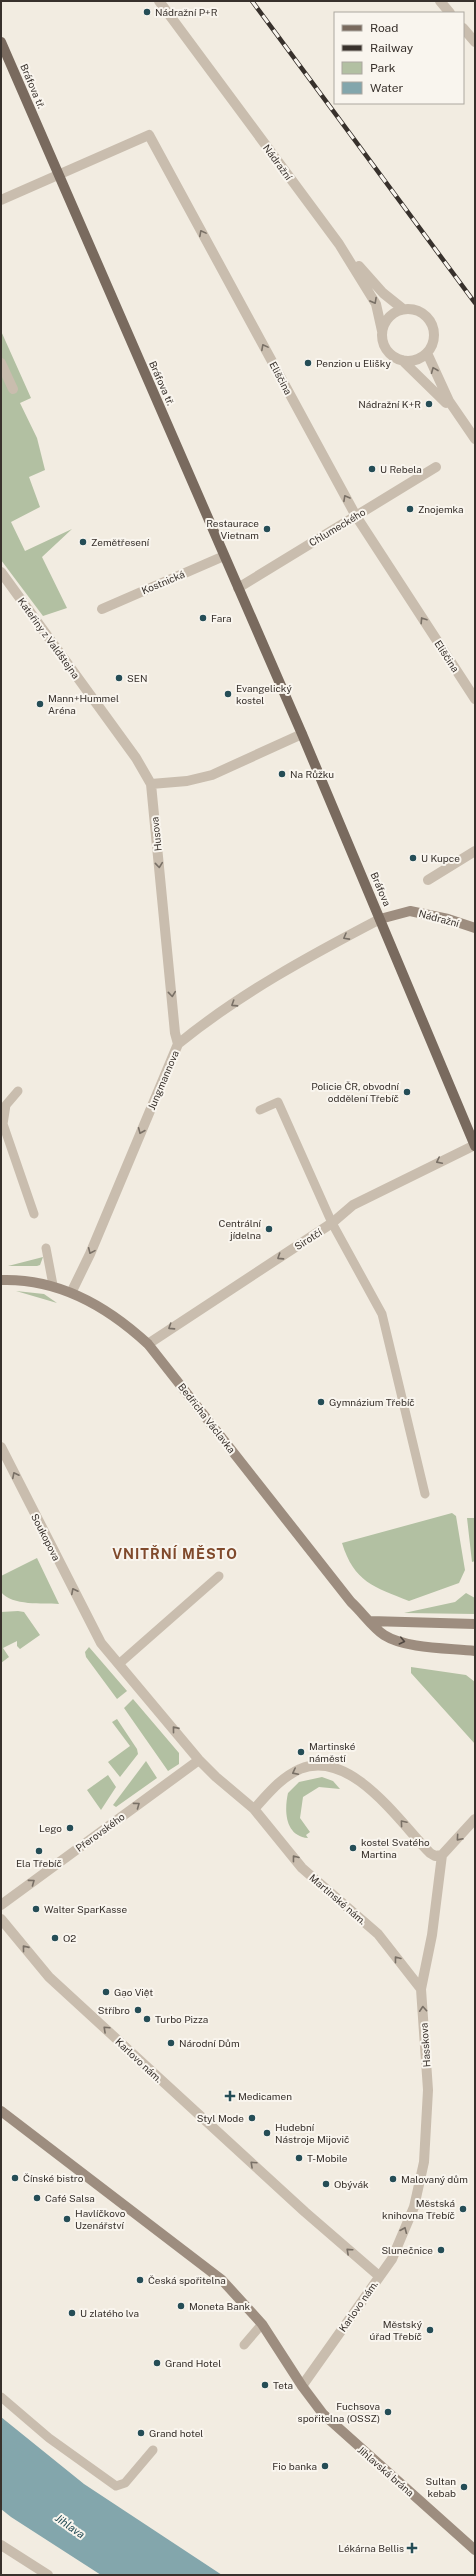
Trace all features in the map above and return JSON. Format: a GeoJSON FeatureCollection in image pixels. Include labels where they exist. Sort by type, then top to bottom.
{"type":"FeatureCollection","features":[{"type":"Feature","properties":{"kind":"main road","name":"Bráfova tř."},"geometry":{"type":"LineString","coordinates":[[1,42],[4,56],[58,175],[302,734]]}},
{"type":"Feature","properties":{"kind":"main road","name":"Bráfova"},"geometry":{"type":"LineString","coordinates":[[302,734],[438,1054],[475,1145]]}},
{"type":"Feature","properties":{"kind":"street","name":"Nádražní"},"geometry":{"type":"LineString","coordinates":[[159,1],[338,244],[376,304],[385,347],[392,356],[402,360],[434,389],[467,428]]}},
{"type":"Feature","properties":{"kind":"street"},"geometry":{"type":"LineString","coordinates":[[440,1],[449,12]]}},
{"type":"Feature","properties":{"kind":"street"},"geometry":{"type":"LineString","coordinates":[[464,29],[475,42]]}},
{"type":"Feature","properties":{"kind":"street","name":"Eliščina"},"geometry":{"type":"LineString","coordinates":[[58,175],[149,135],[356,516],[475,699]]}},
{"type":"Feature","properties":{"kind":"street"},"geometry":{"type":"LineString","coordinates":[[1,200],[58,175]]}},
{"type":"Feature","properties":{"kind":"street"},"geometry":{"type":"LineString","coordinates":[[338,244],[383,293],[403,309],[418,311],[431,323],[434,336],[427,352],[413,361],[402,360]]}},
{"type":"Feature","properties":{"kind":"street"},"geometry":{"type":"LineString","coordinates":[[382,331],[390,316],[403,309]]}},
{"type":"Feature","properties":{"kind":"street","name":"Nádražní"},"geometry":{"type":"LineString","coordinates":[[427,352],[446,395],[475,439]]}},
{"type":"Feature","properties":{"kind":"street"},"geometry":{"type":"LineString","coordinates":[[1,363],[12,390]]}},
{"type":"Feature","properties":{"kind":"street","name":"Chlumeckého"},"geometry":{"type":"LineString","coordinates":[[238,588],[436,467]]}},
{"type":"Feature","properties":{"kind":"street","name":"Kostnická"},"geometry":{"type":"LineString","coordinates":[[102,609],[224,556]]}},
{"type":"Feature","properties":{"kind":"street","name":"Kateřiny z Valdštejna"},"geometry":{"type":"LineString","coordinates":[[1,572],[136,758],[151,784]]}},
{"type":"Feature","properties":{"kind":"street"},"geometry":{"type":"LineString","coordinates":[[151,784],[187,781],[212,775],[302,734]]}},
{"type":"Feature","properties":{"kind":"street","name":"Husova"},"geometry":{"type":"LineString","coordinates":[[151,784],[174,1033],[178,1044]]}},
{"type":"Feature","properties":{"kind":"street"},"geometry":{"type":"LineString","coordinates":[[428,880],[475,852]]}},
{"type":"Feature","properties":{"kind":"street","name":"Nádražní"},"geometry":{"type":"LineString","coordinates":[[380,919],[410,911],[441,917],[475,928]]}},
{"type":"Feature","properties":{"kind":"street","name":"Jungmannova"},"geometry":{"type":"LineString","coordinates":[[72,1291],[90,1254],[178,1044],[199,1026],[278,975],[380,919]]}},
{"type":"Feature","properties":{"kind":"street","name":"Sirotčí"},"geometry":{"type":"LineString","coordinates":[[148,1344],[332,1223],[353,1205],[475,1145]]}},
{"type":"Feature","properties":{"kind":"street","name":"Bedřicha Václavka"},"geometry":{"type":"LineString","coordinates":[[1,1280],[53,1285],[72,1291],[111,1312],[148,1344],[194,1399],[268,1499],[351,1602],[384,1635],[398,1641],[475,1651]]}},
{"type":"Feature","properties":{"kind":"street","name":"Soukopova"},"geometry":{"type":"LineString","coordinates":[[1,1448],[92,1626]]}},
{"type":"Feature","properties":{"kind":"street"},"geometry":{"type":"LineString","coordinates":[[370,1621],[475,1624]]}},
{"type":"Feature","properties":{"kind":"street","name":"Martinské nám."},"geometry":{"type":"LineString","coordinates":[[92,1626],[101,1643],[120,1663],[199,1760],[216,1777],[254,1809],[302,1868],[378,1934],[421,1989]]}},
{"type":"Feature","properties":{"kind":"street","name":"Přerovského"},"geometry":{"type":"LineString","coordinates":[[1,1905],[199,1760]]}},
{"type":"Feature","properties":{"kind":"street"},"geometry":{"type":"LineString","coordinates":[[254,1809],[273,1788],[288,1776],[311,1766],[330,1767],[369,1788],[430,1853],[435,1856],[442,1855],[475,1819]]}},
{"type":"Feature","properties":{"kind":"street","name":"Hasskova"},"geometry":{"type":"LineString","coordinates":[[379,2276],[392,2259],[414,2207],[424,2162],[428,2090],[421,1989],[432,1935],[442,1855]]}},
{"type":"Feature","properties":{"kind":"street","name":"Karlovo nám."},"geometry":{"type":"LineString","coordinates":[[1,1919],[49,1977],[305,2212],[379,2276],[302,2386]]}},
{"type":"Feature","properties":{"kind":"street"},"geometry":{"type":"LineString","coordinates":[[1,2111],[222,2280],[262,2324],[302,2386]]}},
{"type":"Feature","properties":{"kind":"street","name":"Jihlavská brána"},"geometry":{"type":"LineString","coordinates":[[302,2386],[323,2414],[475,2550]]}},
{"type":"Feature","properties":{"kind":"street"},"geometry":{"type":"LineString","coordinates":[[1,2545],[48,2575]]}},
{"type":"Feature","properties":{"kind":"lane"},"geometry":{"type":"LineString","coordinates":[[18,1091],[6,1105],[3,1124],[34,1214]]}},
{"type":"Feature","properties":{"kind":"lane"},"geometry":{"type":"LineString","coordinates":[[260,1110],[278,1102],[332,1223],[382,1314],[425,1494]]}},
{"type":"Feature","properties":{"kind":"lane"},"geometry":{"type":"LineString","coordinates":[[46,1248],[53,1285]]}},
{"type":"Feature","properties":{"kind":"lane"},"geometry":{"type":"LineString","coordinates":[[120,1663],[219,1576]]}},
{"type":"Feature","properties":{"kind":"lane"},"geometry":{"type":"LineString","coordinates":[[244,2346],[262,2324]]}},
{"type":"Feature","properties":{"kind":"lane"},"geometry":{"type":"LineString","coordinates":[[1,2397],[49,2438],[116,2486],[125,2483],[153,2450]]}},
{"type":"Feature","properties":{"kind":"green space"},"geometry":{"type":"Polygon","coordinates":[[[1,331],[31,398],[20,403],[37,438],[45,470],[29,477],[40,507],[11,522],[25,551],[72,529],[42,557],[67,608],[43,616],[1,560],[1,331]]]}},
{"type":"Feature","properties":{"kind":"green space"},"geometry":{"type":"Polygon","coordinates":[[[43,1257],[40,1265],[37,1266],[8,1266],[43,1257]]]}},
{"type":"Feature","properties":{"kind":"green space"},"geometry":{"type":"Polygon","coordinates":[[[16,1291],[44,1294],[57,1303],[16,1291]]]}},
{"type":"Feature","properties":{"kind":"green space"},"geometry":{"type":"Polygon","coordinates":[[[452,1513],[456,1516],[465,1570],[459,1583],[409,1601],[385,1592],[359,1575],[347,1556],[342,1543],[452,1513]]]}},
{"type":"Feature","properties":{"kind":"green space"},"geometry":{"type":"Polygon","coordinates":[[[467,1518],[475,1518],[475,1561],[472,1562],[467,1518]]]}},
{"type":"Feature","properties":{"kind":"green space"},"geometry":{"type":"Polygon","coordinates":[[[37,1558],[59,1604],[20,1602],[12,1600],[1,1592],[1,1576],[37,1558]]]}},
{"type":"Feature","properties":{"kind":"green space"},"geometry":{"type":"Polygon","coordinates":[[[466,1593],[475,1598],[475,1614],[404,1613],[455,1602],[466,1593]]]}},
{"type":"Feature","properties":{"kind":"green space"},"geometry":{"type":"Polygon","coordinates":[[[1,1612],[24,1612],[40,1635],[20,1649],[17,1646],[17,1641],[3,1648],[9,1657],[1,1663],[1,1612]]]}},
{"type":"Feature","properties":{"kind":"green space"},"geometry":{"type":"Polygon","coordinates":[[[89,1647],[127,1691],[117,1699],[86,1657],[85,1652],[89,1647]]]}},
{"type":"Feature","properties":{"kind":"green space"},"geometry":{"type":"Polygon","coordinates":[[[411,1667],[466,1675],[475,1682],[475,1744],[411,1673],[411,1667]]]}},
{"type":"Feature","properties":{"kind":"green space"},"geometry":{"type":"Polygon","coordinates":[[[133,1699],[179,1753],[179,1764],[168,1771],[124,1708],[133,1699]]]}},
{"type":"Feature","properties":{"kind":"green space"},"geometry":{"type":"Polygon","coordinates":[[[117,1719],[137,1749],[138,1754],[120,1777],[108,1762],[130,1746],[112,1722],[117,1719]]]}},
{"type":"Feature","properties":{"kind":"green space"},"geometry":{"type":"Polygon","coordinates":[[[146,1761],[157,1778],[116,1807],[113,1805],[146,1761]]]}},
{"type":"Feature","properties":{"kind":"green space"},"geometry":{"type":"Polygon","coordinates":[[[108,1775],[116,1787],[101,1810],[87,1790],[108,1775]]]}},
{"type":"Feature","properties":{"kind":"green space"},"geometry":{"type":"Polygon","coordinates":[[[322,1777],[333,1781],[340,1789],[319,1787],[303,1797],[300,1818],[310,1832],[306,1835],[308,1838],[300,1836],[295,1833],[288,1822],[286,1807],[288,1793],[299,1782],[322,1777]]]}},
{"type":"Feature","properties":{"kind":"water","name":"Jihlava"},"geometry":{"type":"Polygon","coordinates":[[[1,2417],[84,2484],[222,2575],[101,2575],[11,2517],[1,2509],[1,2417]]]}},
{"type":"Feature","properties":{"kind":"railway"},"geometry":{"type":"LineString","coordinates":[[252,1],[475,303]]}},
{"type":"Feature","properties":{"kind":"place","name":"Nádražní P+R"},"geometry":{"type":"Point","coordinates":[147,12]}},
{"type":"Feature","properties":{"kind":"place","name":"Penzion u Elišky"},"geometry":{"type":"Point","coordinates":[308,363]}},
{"type":"Feature","properties":{"kind":"place","name":"Nádražní K+R"},"geometry":{"type":"Point","coordinates":[429,404]}},
{"type":"Feature","properties":{"kind":"place","name":"U Rebela"},"geometry":{"type":"Point","coordinates":[372,469]}},
{"type":"Feature","properties":{"kind":"place","name":"Znojemka"},"geometry":{"type":"Point","coordinates":[410,509]}},
{"type":"Feature","properties":{"kind":"place","name":"Restaurace Vietnam"},"geometry":{"type":"Point","coordinates":[267,529]}},
{"type":"Feature","properties":{"kind":"place","name":"Zemětřesení"},"geometry":{"type":"Point","coordinates":[83,542]}},
{"type":"Feature","properties":{"kind":"place","name":"Fara"},"geometry":{"type":"Point","coordinates":[203,618]}},
{"type":"Feature","properties":{"kind":"place","name":"SEN"},"geometry":{"type":"Point","coordinates":[119,678]}},
{"type":"Feature","properties":{"kind":"place","name":"Evangelický kostel"},"geometry":{"type":"Point","coordinates":[228,694]}},
{"type":"Feature","properties":{"kind":"place","name":"Mann+Hummel Aréna"},"geometry":{"type":"Point","coordinates":[40,704]}},
{"type":"Feature","properties":{"kind":"place","name":"Na Růžku"},"geometry":{"type":"Point","coordinates":[282,774]}},
{"type":"Feature","properties":{"kind":"place","name":"U Kupce"},"geometry":{"type":"Point","coordinates":[413,858]}},
{"type":"Feature","properties":{"kind":"place","name":"Policie ČR, obvodní oddělení Třebíč"},"geometry":{"type":"Point","coordinates":[407,1092]}},
{"type":"Feature","properties":{"kind":"place","name":"Centrální jídelna"},"geometry":{"type":"Point","coordinates":[269,1229]}},
{"type":"Feature","properties":{"kind":"place","name":"Gymnázium Třebíč"},"geometry":{"type":"Point","coordinates":[321,1402]}},
{"type":"Feature","properties":{"kind":"place","name":"Martinské náměstí"},"geometry":{"type":"Point","coordinates":[301,1752]}},
{"type":"Feature","properties":{"kind":"place","name":"Lego"},"geometry":{"type":"Point","coordinates":[70,1828]}},
{"type":"Feature","properties":{"kind":"place","name":"kostel Svatého Martina"},"geometry":{"type":"Point","coordinates":[353,1848]}},
{"type":"Feature","properties":{"kind":"place","name":"Ela Třebíč"},"geometry":{"type":"Point","coordinates":[39,1851]}},
{"type":"Feature","properties":{"kind":"place","name":"Walter SparKasse"},"geometry":{"type":"Point","coordinates":[36,1909]}},
{"type":"Feature","properties":{"kind":"place","name":"O2"},"geometry":{"type":"Point","coordinates":[55,1938]}},
{"type":"Feature","properties":{"kind":"place","name":"Gạo Việt"},"geometry":{"type":"Point","coordinates":[106,1992]}},
{"type":"Feature","properties":{"kind":"place","name":"Stříbro"},"geometry":{"type":"Point","coordinates":[138,2010]}},
{"type":"Feature","properties":{"kind":"place","name":"Turbo Pizza"},"geometry":{"type":"Point","coordinates":[147,2019]}},
{"type":"Feature","properties":{"kind":"place","name":"Národní Dům"},"geometry":{"type":"Point","coordinates":[171,2043]}},
{"type":"Feature","properties":{"kind":"place","name":"Medicamen"},"geometry":{"type":"Point","coordinates":[230,2096]}},
{"type":"Feature","properties":{"kind":"place","name":"Styl Mode"},"geometry":{"type":"Point","coordinates":[252,2118]}},
{"type":"Feature","properties":{"kind":"place","name":"Hudební Nástroje Mijovič"},"geometry":{"type":"Point","coordinates":[267,2133]}},
{"type":"Feature","properties":{"kind":"place","name":"T-Mobile"},"geometry":{"type":"Point","coordinates":[299,2158]}},
{"type":"Feature","properties":{"kind":"place","name":"Čínské bistro"},"geometry":{"type":"Point","coordinates":[15,2178]}},
{"type":"Feature","properties":{"kind":"place","name":"Malovaný dům"},"geometry":{"type":"Point","coordinates":[393,2179]}},
{"type":"Feature","properties":{"kind":"place","name":"Obývák"},"geometry":{"type":"Point","coordinates":[326,2184]}},
{"type":"Feature","properties":{"kind":"place","name":"Café Salsa"},"geometry":{"type":"Point","coordinates":[37,2198]}},
{"type":"Feature","properties":{"kind":"place","name":"Městská knihovna Třebíč"},"geometry":{"type":"Point","coordinates":[463,2209]}},
{"type":"Feature","properties":{"kind":"place","name":"Havlíčkovo Uzenářství"},"geometry":{"type":"Point","coordinates":[67,2219]}},
{"type":"Feature","properties":{"kind":"place","name":"Slunečnice"},"geometry":{"type":"Point","coordinates":[441,2250]}},
{"type":"Feature","properties":{"kind":"place","name":"Česká spořitelna"},"geometry":{"type":"Point","coordinates":[140,2280]}},
{"type":"Feature","properties":{"kind":"place","name":"Moneta Bank"},"geometry":{"type":"Point","coordinates":[181,2306]}},
{"type":"Feature","properties":{"kind":"place","name":"U zlatého lva"},"geometry":{"type":"Point","coordinates":[72,2313]}},
{"type":"Feature","properties":{"kind":"place","name":"Městský úřad Třebíč"},"geometry":{"type":"Point","coordinates":[430,2330]}},
{"type":"Feature","properties":{"kind":"place","name":"Grand Hotel"},"geometry":{"type":"Point","coordinates":[157,2363]}},
{"type":"Feature","properties":{"kind":"place","name":"Teta"},"geometry":{"type":"Point","coordinates":[265,2385]}},
{"type":"Feature","properties":{"kind":"place","name":"Fuchsova spořitelna (OSSZ)"},"geometry":{"type":"Point","coordinates":[388,2412]}},
{"type":"Feature","properties":{"kind":"place","name":"Grand hotel"},"geometry":{"type":"Point","coordinates":[141,2433]}},
{"type":"Feature","properties":{"kind":"place","name":"Fio banka"},"geometry":{"type":"Point","coordinates":[325,2466]}},
{"type":"Feature","properties":{"kind":"place","name":"Sultan kebab"},"geometry":{"type":"Point","coordinates":[464,2487]}},
{"type":"Feature","properties":{"kind":"place","name":"Lékárna Bellis"},"geometry":{"type":"Point","coordinates":[412,2548]}},
{"type":"Feature","properties":{"kind":"district","name":"VNITŘNÍ MĚSTO"},"geometry":{"type":"Point","coordinates":[175,1554]}}]}
